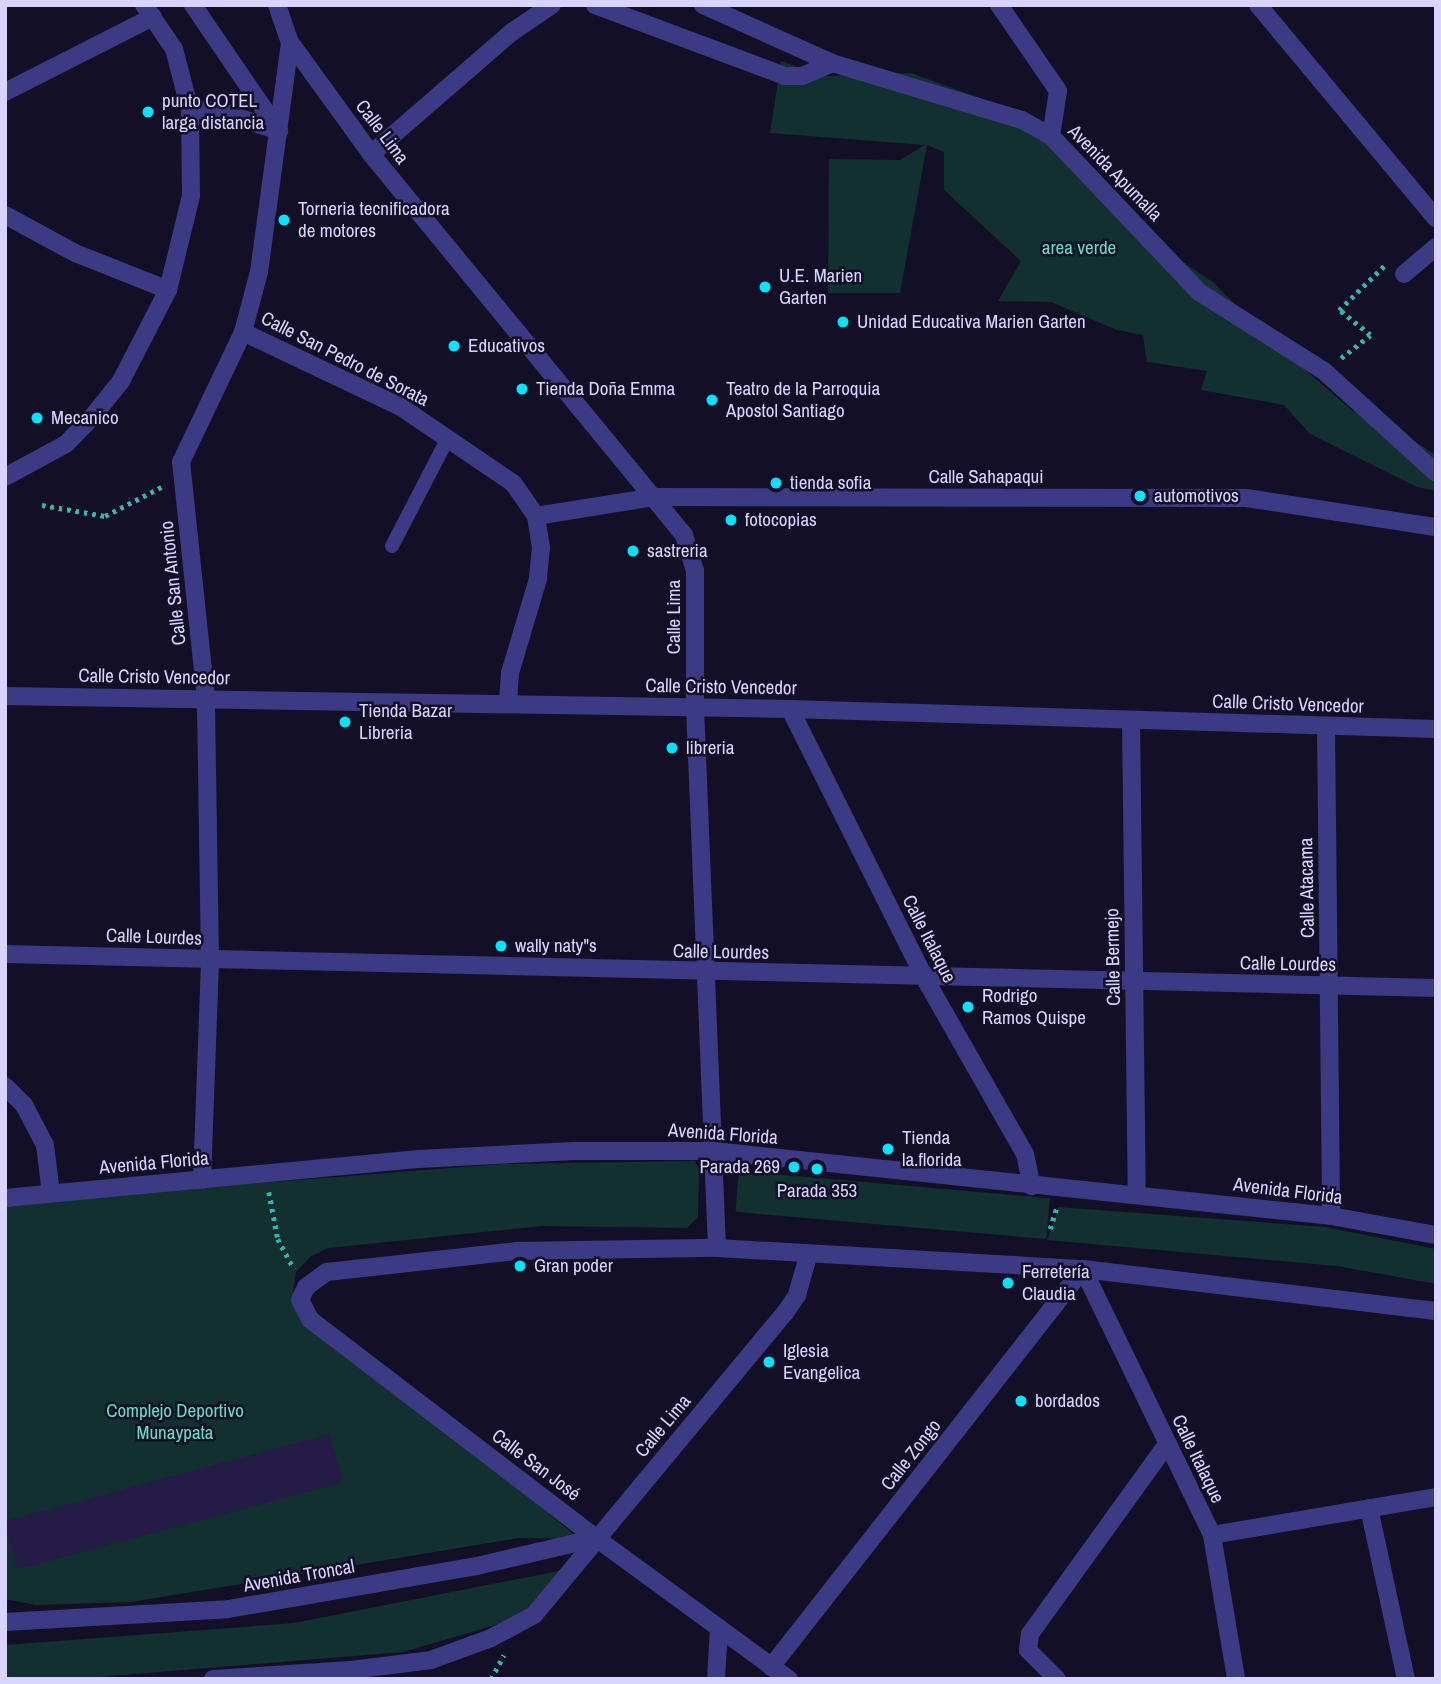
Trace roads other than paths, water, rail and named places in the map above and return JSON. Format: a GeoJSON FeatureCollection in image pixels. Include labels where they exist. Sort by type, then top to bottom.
{"type":"FeatureCollection","features":[{"type":"Feature","properties":{"kind":"street"},"geometry":{"type":"LineString","coordinates":[[193,5],[279,131]]}},
{"type":"Feature","properties":{"kind":"street"},"geometry":{"type":"LineString","coordinates":[[277,5],[290,42]]}},
{"type":"Feature","properties":{"kind":"street"},"geometry":{"type":"LineString","coordinates":[[371,154],[512,32],[552,5]]}},
{"type":"Feature","properties":{"kind":"street"},"geometry":{"type":"LineString","coordinates":[[595,5],[785,76],[802,76],[832,63]]}},
{"type":"Feature","properties":{"kind":"street","name":"Avenida Apumalla"},"geometry":{"type":"LineString","coordinates":[[703,5],[832,63],[1023,120],[1052,136],[1199,292],[1324,371],[1436,473]]}},
{"type":"Feature","properties":{"kind":"street"},"geometry":{"type":"LineString","coordinates":[[999,5],[1058,91],[1052,136]]}},
{"type":"Feature","properties":{"kind":"street"},"geometry":{"type":"LineString","coordinates":[[1258,5],[1436,219]]}},
{"type":"Feature","properties":{"kind":"street"},"geometry":{"type":"LineString","coordinates":[[5,92],[149,11],[185,77],[190,110],[191,196],[168,290],[121,381],[66,444],[5,477]]}},
{"type":"Feature","properties":{"kind":"street","name":"Calle San Antonio"},"geometry":{"type":"LineString","coordinates":[[202,1180],[210,960],[206,699],[181,462],[243,332],[259,272],[290,42]]}},
{"type":"Feature","properties":{"kind":"street","name":"Calle Lima"},"geometry":{"type":"LineString","coordinates":[[290,42],[371,154],[684,535],[695,570],[695,707],[717,1248]]}},
{"type":"Feature","properties":{"kind":"street"},"geometry":{"type":"LineString","coordinates":[[190,110],[216,110],[279,131]]}},
{"type":"Feature","properties":{"kind":"street"},"geometry":{"type":"LineString","coordinates":[[5,215],[75,253],[168,290]]}},
{"type":"Feature","properties":{"kind":"street"},"geometry":{"type":"LineString","coordinates":[[1404,274],[1436,247]]}},
{"type":"Feature","properties":{"kind":"street","name":"Calle San Pedro de Sorata"},"geometry":{"type":"LineString","coordinates":[[243,332],[401,407],[513,483],[536,516],[541,548],[538,579],[510,673],[508,704]]}},
{"type":"Feature","properties":{"kind":"street","name":"Calle Sahapaqui"},"geometry":{"type":"LineString","coordinates":[[536,516],[655,497],[1246,498],[1436,527]]}},
{"type":"Feature","properties":{"kind":"street","name":"Calle Cristo Vencedor"},"geometry":{"type":"LineString","coordinates":[[5,696],[790,709],[1436,729]]}},
{"type":"Feature","properties":{"kind":"street","name":"Calle Italaque"},"geometry":{"type":"LineString","coordinates":[[790,709],[924,977],[1025,1154],[1032,1186]]}},
{"type":"Feature","properties":{"kind":"street","name":"Calle Bermejo"},"geometry":{"type":"LineString","coordinates":[[1131,720],[1138,1194]]}},
{"type":"Feature","properties":{"kind":"street","name":"Calle Atacama"},"geometry":{"type":"LineString","coordinates":[[1326,726],[1331,1216]]}},
{"type":"Feature","properties":{"kind":"street","name":"Calle Lourdes"},"geometry":{"type":"LineString","coordinates":[[5,954],[705,973],[1436,988]]}},
{"type":"Feature","properties":{"kind":"street"},"geometry":{"type":"LineString","coordinates":[[5,1086],[24,1105],[45,1145],[51,1194]]}},
{"type":"Feature","properties":{"kind":"street","name":"Avenida Florida"},"geometry":{"type":"LineString","coordinates":[[5,1198],[432,1158],[574,1151],[714,1151],[1331,1216],[1436,1235]]}},
{"type":"Feature","properties":{"kind":"street"},"geometry":{"type":"LineString","coordinates":[[717,1248],[808,1256],[1083,1269],[1436,1311]]}},
{"type":"Feature","properties":{"kind":"street","name":"Calle San José"},"geometry":{"type":"LineString","coordinates":[[717,1248],[516,1251],[327,1272],[306,1287],[300,1300],[310,1320],[597,1538],[789,1679]]}},
{"type":"Feature","properties":{"kind":"street","name":"Calle Lima"},"geometry":{"type":"LineString","coordinates":[[213,1679],[351,1670],[431,1660],[491,1638],[534,1615],[785,1313],[797,1295],[808,1256]]}},
{"type":"Feature","properties":{"kind":"street","name":"Calle Italaque"},"geometry":{"type":"LineString","coordinates":[[1083,1269],[1212,1535],[1236,1679]]}},
{"type":"Feature","properties":{"kind":"street","name":"Calle Zongo"},"geometry":{"type":"LineString","coordinates":[[771,1667],[1083,1269]]}},
{"type":"Feature","properties":{"kind":"street"},"geometry":{"type":"LineString","coordinates":[[1057,1679],[1028,1650],[1030,1634],[1167,1444]]}},
{"type":"Feature","properties":{"kind":"street"},"geometry":{"type":"LineString","coordinates":[[1212,1535],[1436,1497]]}},
{"type":"Feature","properties":{"kind":"street"},"geometry":{"type":"LineString","coordinates":[[1369,1508],[1405,1679]]}},
{"type":"Feature","properties":{"kind":"street","name":"Avenida Troncal"},"geometry":{"type":"LineString","coordinates":[[5,1622],[228,1609],[477,1566],[597,1538]]}},
{"type":"Feature","properties":{"kind":"street"},"geometry":{"type":"LineString","coordinates":[[716,1679],[719,1628]]}},
{"type":"Feature","properties":{"kind":"lane"},"geometry":{"type":"LineString","coordinates":[[392,546],[448,438]]}},
{"type":"Feature","properties":{"kind":"place","name":"punto COTEL larga distancia"},"geometry":{"type":"Point","coordinates":[148,112]}},
{"type":"Feature","properties":{"kind":"place","name":"Torneria tecnificadora de motores"},"geometry":{"type":"Point","coordinates":[284,220]}},
{"type":"Feature","properties":{"kind":"place","name":"U.E. Marien Garten"},"geometry":{"type":"Point","coordinates":[765,287]}},
{"type":"Feature","properties":{"kind":"place","name":"Unidad Educativa Marien Garten"},"geometry":{"type":"Point","coordinates":[843,322]}},
{"type":"Feature","properties":{"kind":"place","name":"Educativos"},"geometry":{"type":"Point","coordinates":[454,346]}},
{"type":"Feature","properties":{"kind":"place","name":"Tienda Doña Emma"},"geometry":{"type":"Point","coordinates":[522,389]}},
{"type":"Feature","properties":{"kind":"place","name":"Teatro de la Parroquia Apostol Santiago"},"geometry":{"type":"Point","coordinates":[712,400]}},
{"type":"Feature","properties":{"kind":"place","name":"Mecanico"},"geometry":{"type":"Point","coordinates":[37,418]}},
{"type":"Feature","properties":{"kind":"place","name":"tienda sofia"},"geometry":{"type":"Point","coordinates":[776,483]}},
{"type":"Feature","properties":{"kind":"place","name":"automotivos"},"geometry":{"type":"Point","coordinates":[1140,496]}},
{"type":"Feature","properties":{"kind":"place","name":"fotocopias"},"geometry":{"type":"Point","coordinates":[731,520]}},
{"type":"Feature","properties":{"kind":"place","name":"sastreria"},"geometry":{"type":"Point","coordinates":[633,551]}},
{"type":"Feature","properties":{"kind":"place","name":"Tienda Bazar Libreria"},"geometry":{"type":"Point","coordinates":[345,722]}},
{"type":"Feature","properties":{"kind":"place","name":"libreria"},"geometry":{"type":"Point","coordinates":[672,748]}},
{"type":"Feature","properties":{"kind":"place","name":"wally naty\"s"},"geometry":{"type":"Point","coordinates":[501,946]}},
{"type":"Feature","properties":{"kind":"place","name":"Rodrigo Ramos Quispe"},"geometry":{"type":"Point","coordinates":[968,1007]}},
{"type":"Feature","properties":{"kind":"place","name":"Tienda la.florida"},"geometry":{"type":"Point","coordinates":[888,1149]}},
{"type":"Feature","properties":{"kind":"place","name":"Parada 269"},"geometry":{"type":"Point","coordinates":[794,1167]}},
{"type":"Feature","properties":{"kind":"place","name":"Parada 353"},"geometry":{"type":"Point","coordinates":[817,1169]}},
{"type":"Feature","properties":{"kind":"place","name":"Gran poder"},"geometry":{"type":"Point","coordinates":[520,1266]}},
{"type":"Feature","properties":{"kind":"place","name":"Ferretería Claudia"},"geometry":{"type":"Point","coordinates":[1008,1283]}},
{"type":"Feature","properties":{"kind":"place","name":"Iglesia Evangelica"},"geometry":{"type":"Point","coordinates":[769,1362]}},
{"type":"Feature","properties":{"kind":"place","name":"bordados"},"geometry":{"type":"Point","coordinates":[1021,1401]}},
{"type":"Feature","properties":{"kind":"park label","name":"area verde"},"geometry":{"type":"Point","coordinates":[1079,248]}},
{"type":"Feature","properties":{"kind":"park label","name":"Complejo Deportivo Munaypata"},"geometry":{"type":"Point","coordinates":[175,1422]}}]}
